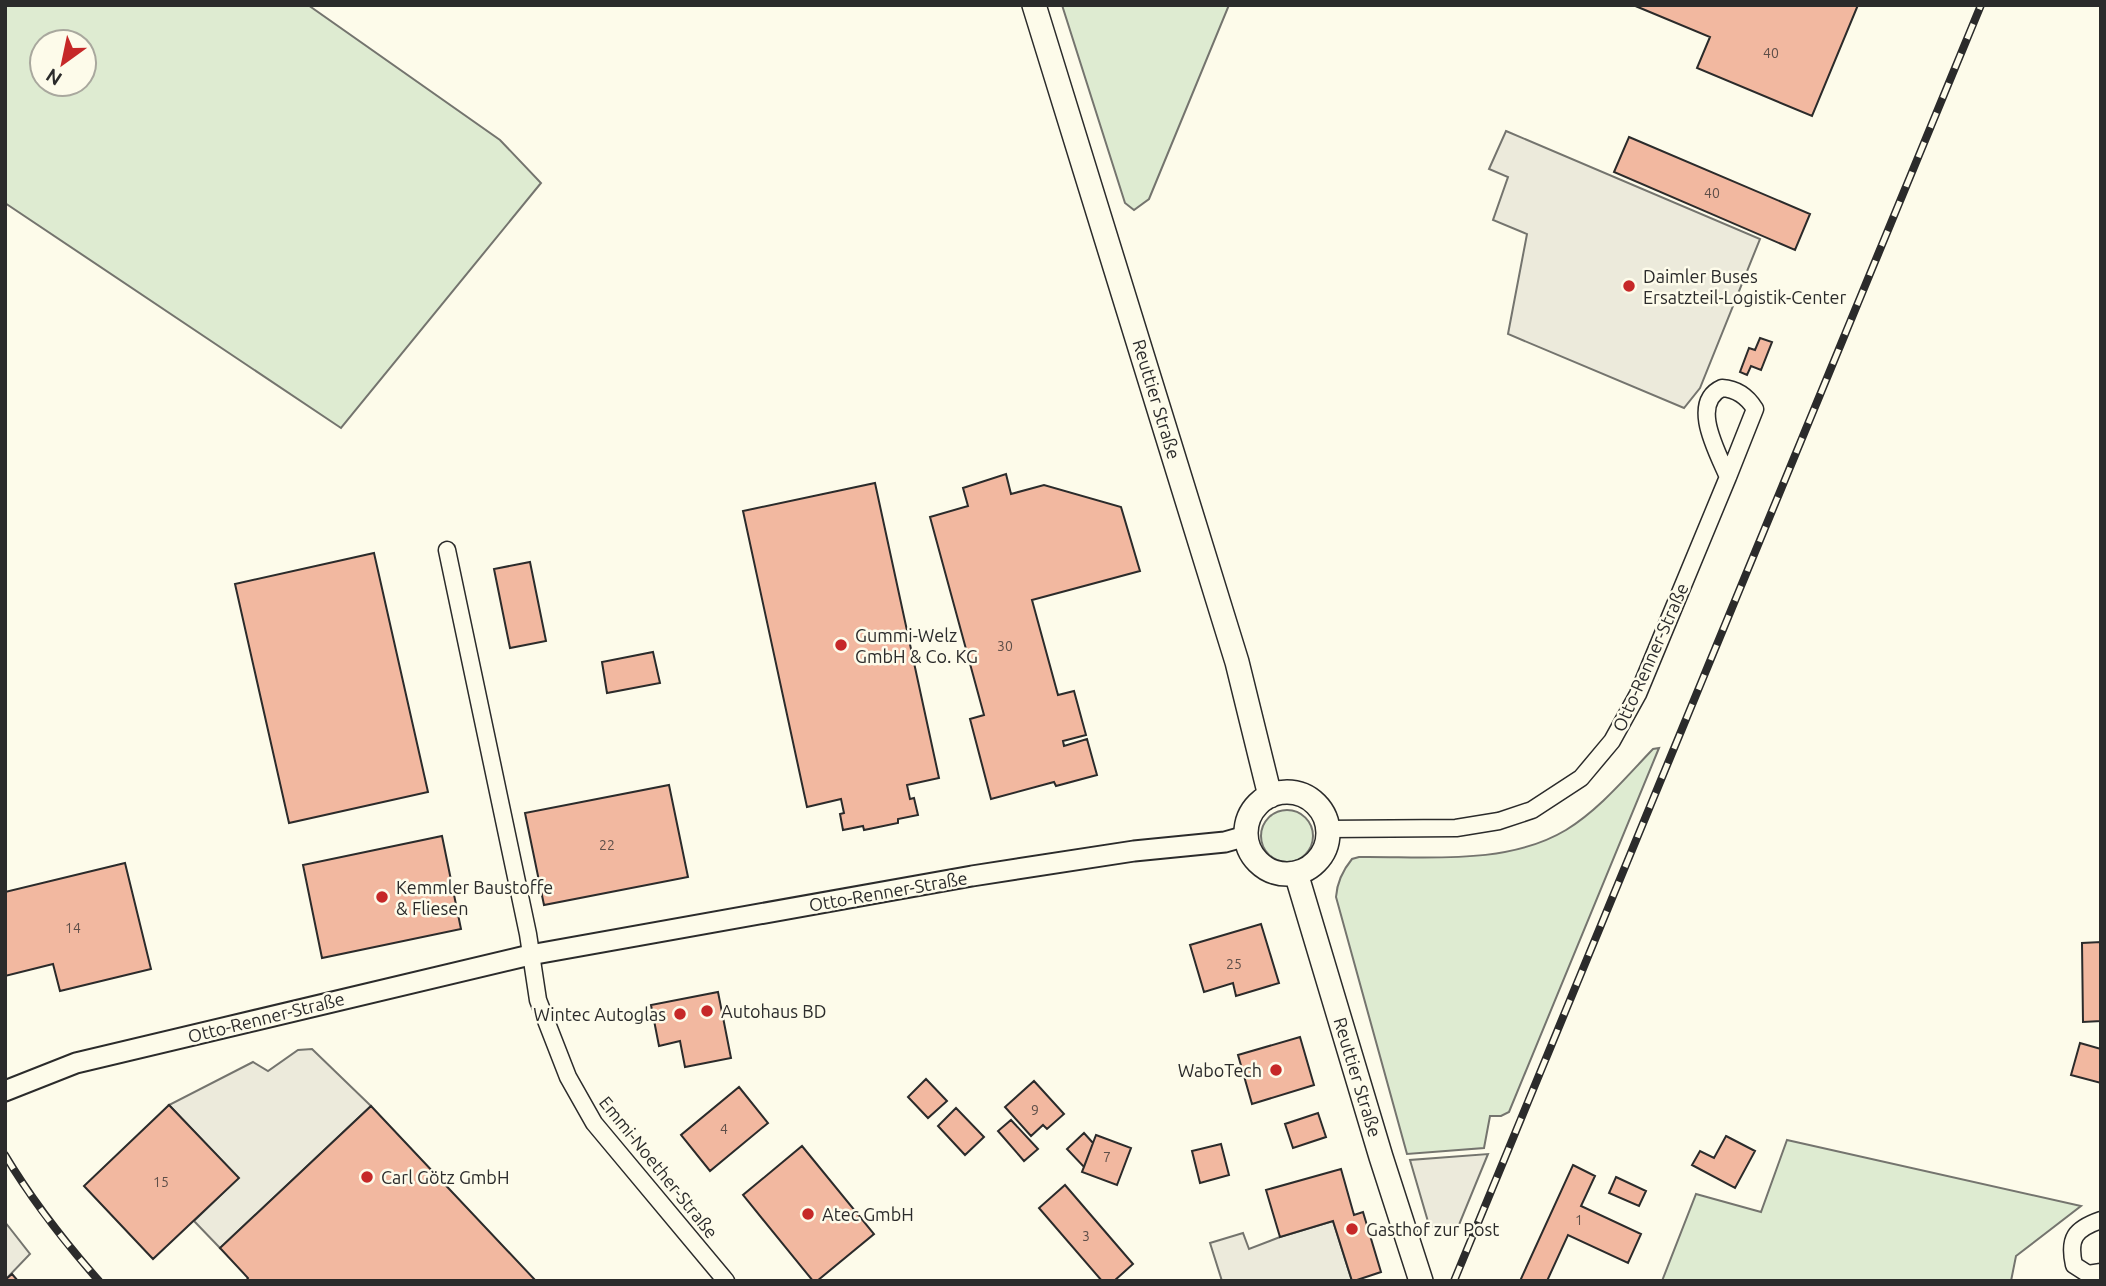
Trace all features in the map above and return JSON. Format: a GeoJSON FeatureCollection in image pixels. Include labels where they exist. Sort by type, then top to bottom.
{"type":"FeatureCollection","features":[{"type":"Feature","properties":{"kind":"main road","name":"Reuttier Straße"},"geometry":{"type":"LineString","coordinates":[[1034,5],[1237,662],[1270,796]]}},
{"type":"Feature","properties":{"kind":"main road"},"geometry":{"type":"LineString","coordinates":[[1292,793],[1312,801],[1320,809],[1327,830],[1322,853],[1311,866],[1296,873],[1276,873],[1258,863],[1252,855],[1246,836],[1248,819],[1252,812],[1270,796],[1292,793]]}},
{"type":"Feature","properties":{"kind":"main road","name":"Reuttier Straße"},"geometry":{"type":"LineString","coordinates":[[1296,873],[1421,1281]]}},
{"type":"Feature","properties":{"kind":"street","name":"Otto-Renner-Straße"},"geometry":{"type":"LineString","coordinates":[[1327,830],[1456,828],[1499,821],[1532,810],[1581,778],[1612,741],[1638,694],[1728,477],[1755,409],[1750,401],[1733,388],[1722,388],[1714,391],[1707,399],[1707,415],[1710,433],[1728,477]]}},
{"type":"Feature","properties":{"kind":"street"},"geometry":{"type":"LineString","coordinates":[[447,550],[530,955]]}},
{"type":"Feature","properties":{"kind":"street","name":"Otto-Renner-Straße"},"geometry":{"type":"LineString","coordinates":[[5,1091],[76,1063],[530,955],[971,876],[1134,851],[1225,842],[1246,836]]}},
{"type":"Feature","properties":{"kind":"street","name":"Emmi-Noether-Straße"},"geometry":{"type":"LineString","coordinates":[[530,955],[538,1000],[568,1077],[594,1123],[726,1281]]}},
{"type":"Feature","properties":{"kind":"street"},"geometry":{"type":"LineString","coordinates":[[2101,1220],[2082,1226],[2071,1251],[2074,1265],[2088,1274],[2101,1272]]}},
{"type":"Feature","properties":{"kind":"green space"},"geometry":{"type":"Polygon","coordinates":[[[5,5],[308,5],[500,140],[541,183],[341,428],[5,203],[5,5]]]}},
{"type":"Feature","properties":{"kind":"green space"},"geometry":{"type":"Polygon","coordinates":[[[1062,5],[1229,5],[1149,199],[1134,210],[1125,203],[1062,5]]]}},
{"type":"Feature","properties":{"kind":"green space"},"geometry":{"type":"Polygon","coordinates":[[[1659,748],[1509,1112],[1501,1116],[1490,1116],[1484,1148],[1407,1154],[1336,897],[1339,881],[1346,867],[1352,859],[1359,857],[1465,857],[1518,849],[1543,841],[1578,822],[1612,792],[1653,749],[1659,748]]]}},
{"type":"Feature","properties":{"kind":"green space"},"geometry":{"type":"Polygon","coordinates":[[[1287,810],[1297,812],[1305,818],[1311,826],[1311,846],[1305,854],[1297,860],[1287,862],[1277,860],[1269,854],[1263,846],[1261,836],[1263,826],[1269,818],[1277,812],[1287,810]]]}},
{"type":"Feature","properties":{"kind":"green space"},"geometry":{"type":"Polygon","coordinates":[[[1787,1140],[2081,1206],[2016,1256],[2011,1281],[1662,1281],[1696,1194],[1761,1212],[1787,1140]]]}},
{"type":"Feature","properties":{"kind":"shaded area","name":"Daimler Buses Ersatzteil-Logistik-Center"},"geometry":{"type":"Polygon","coordinates":[[[1506,131],[1760,239],[1700,388],[1684,408],[1508,334],[1527,234],[1493,220],[1508,177],[1489,169],[1506,131]]]}},
{"type":"Feature","properties":{"kind":"shaded area","name":"Carl Götz GmbH"},"geometry":{"type":"Polygon","coordinates":[[[312,1049],[371,1106],[220,1248],[194,1221],[238,1178],[169,1105],[253,1062],[268,1071],[298,1050],[312,1049]]]}},
{"type":"Feature","properties":{"kind":"shaded area"},"geometry":{"type":"Polygon","coordinates":[[[1488,1154],[1454,1237],[1429,1225],[1410,1160],[1488,1154]]]}},
{"type":"Feature","properties":{"kind":"shaded area"},"geometry":{"type":"Polygon","coordinates":[[[1333,1221],[1352,1281],[1222,1281],[1210,1243],[1243,1233],[1249,1249],[1333,1221]]]}},
{"type":"Feature","properties":{"kind":"shaded area"},"geometry":{"type":"Polygon","coordinates":[[[5,1222],[30,1254],[5,1280],[5,1222]]]}},
{"type":"Feature","properties":{"kind":"building"},"geometry":{"type":"Polygon","coordinates":[[[1633,5],[1858,5],[1812,116],[1697,68],[1710,37],[1633,5]]]}},
{"type":"Feature","properties":{"kind":"building"},"geometry":{"type":"Polygon","coordinates":[[[1629,137],[1810,214],[1795,250],[1614,172],[1629,137]]]}},
{"type":"Feature","properties":{"kind":"building"},"geometry":{"type":"Polygon","coordinates":[[[1760,338],[1772,342],[1761,370],[1751,366],[1747,375],[1740,372],[1749,348],[1755,350],[1760,338]]]}},
{"type":"Feature","properties":{"kind":"building"},"geometry":{"type":"Polygon","coordinates":[[[1006,474],[1011,494],[1044,485],[1121,507],[1140,571],[1032,600],[1058,695],[1074,691],[1086,735],[1063,741],[1064,746],[1087,739],[1097,775],[1056,786],[1054,782],[991,799],[970,719],[984,715],[930,517],[968,506],[963,488],[1006,474]]]}},
{"type":"Feature","properties":{"kind":"building","name":"Gummi-Welz GmbH & Co. KG"},"geometry":{"type":"Polygon","coordinates":[[[875,483],[939,778],[907,785],[918,815],[898,819],[898,823],[864,830],[863,826],[843,830],[841,799],[807,807],[743,511],[875,483]]]}},
{"type":"Feature","properties":{"kind":"building"},"geometry":{"type":"Polygon","coordinates":[[[374,553],[428,792],[289,823],[235,584],[374,553]]]}},
{"type":"Feature","properties":{"kind":"building"},"geometry":{"type":"Polygon","coordinates":[[[530,562],[546,641],[510,648],[494,569],[530,562]]]}},
{"type":"Feature","properties":{"kind":"building"},"geometry":{"type":"Polygon","coordinates":[[[653,652],[660,683],[607,693],[602,662],[653,652]]]}},
{"type":"Feature","properties":{"kind":"building"},"geometry":{"type":"Polygon","coordinates":[[[669,785],[688,877],[544,905],[525,813],[669,785]]]}},
{"type":"Feature","properties":{"kind":"building","name":"Kemmler Baustoffe & Fliesen"},"geometry":{"type":"Polygon","coordinates":[[[442,836],[461,929],[322,958],[303,865],[442,836]]]}},
{"type":"Feature","properties":{"kind":"building"},"geometry":{"type":"Polygon","coordinates":[[[125,863],[151,969],[60,991],[53,964],[5,976],[5,892],[125,863]]]}},
{"type":"Feature","properties":{"kind":"building"},"geometry":{"type":"Polygon","coordinates":[[[1261,924],[1279,983],[1236,996],[1233,983],[1204,992],[1190,945],[1261,924]]]}},
{"type":"Feature","properties":{"kind":"building"},"geometry":{"type":"Polygon","coordinates":[[[2101,942],[2101,1021],[2083,1022],[2082,943],[2101,942]]]}},
{"type":"Feature","properties":{"kind":"building"},"geometry":{"type":"Polygon","coordinates":[[[718,992],[731,1058],[685,1067],[680,1041],[659,1046],[651,1005],[718,992]]]}},
{"type":"Feature","properties":{"kind":"building","name":"WaboTech"},"geometry":{"type":"Polygon","coordinates":[[[1300,1037],[1314,1085],[1252,1104],[1238,1055],[1300,1037]]]}},
{"type":"Feature","properties":{"kind":"building"},"geometry":{"type":"Polygon","coordinates":[[[2080,1043],[2101,1049],[2101,1083],[2071,1075],[2080,1043]]]}},
{"type":"Feature","properties":{"kind":"building"},"geometry":{"type":"Polygon","coordinates":[[[926,1079],[947,1101],[928,1118],[908,1097],[926,1079]]]}},
{"type":"Feature","properties":{"kind":"building"},"geometry":{"type":"Polygon","coordinates":[[[1034,1081],[1064,1114],[1047,1129],[1043,1125],[1031,1136],[1005,1107],[1034,1081]]]}},
{"type":"Feature","properties":{"kind":"building"},"geometry":{"type":"Polygon","coordinates":[[[739,1087],[768,1123],[710,1171],[681,1135],[739,1087]]]}},
{"type":"Feature","properties":{"kind":"building"},"geometry":{"type":"Polygon","coordinates":[[[169,1105],[239,1178],[153,1259],[84,1186],[169,1105]]]}},
{"type":"Feature","properties":{"kind":"building","name":"Carl Götz GmbH"},"geometry":{"type":"Polygon","coordinates":[[[371,1106],[536,1281],[246,1281],[248,1278],[220,1248],[371,1106]]]}},
{"type":"Feature","properties":{"kind":"building"},"geometry":{"type":"Polygon","coordinates":[[[956,1108],[984,1137],[965,1155],[938,1126],[956,1108]]]}},
{"type":"Feature","properties":{"kind":"building"},"geometry":{"type":"Polygon","coordinates":[[[1318,1113],[1326,1137],[1293,1148],[1285,1124],[1318,1113]]]}},
{"type":"Feature","properties":{"kind":"building"},"geometry":{"type":"Polygon","coordinates":[[[1011,1120],[1038,1149],[1024,1161],[998,1131],[1011,1120]]]}},
{"type":"Feature","properties":{"kind":"building"},"geometry":{"type":"Polygon","coordinates":[[[1084,1133],[1093,1143],[1084,1167],[1067,1149],[1084,1133]]]}},
{"type":"Feature","properties":{"kind":"building"},"geometry":{"type":"Polygon","coordinates":[[[1096,1135],[1131,1148],[1117,1185],[1082,1172],[1096,1135]]]}},
{"type":"Feature","properties":{"kind":"building"},"geometry":{"type":"Polygon","coordinates":[[[1726,1136],[1755,1151],[1735,1188],[1692,1165],[1700,1151],[1714,1158],[1726,1136]]]}},
{"type":"Feature","properties":{"kind":"building"},"geometry":{"type":"Polygon","coordinates":[[[1221,1144],[1229,1175],[1200,1183],[1192,1151],[1221,1144]]]}},
{"type":"Feature","properties":{"kind":"building","name":"Atec GmbH"},"geometry":{"type":"Polygon","coordinates":[[[802,1146],[874,1234],[817,1281],[813,1281],[743,1195],[802,1146]]]}},
{"type":"Feature","properties":{"kind":"building"},"geometry":{"type":"Polygon","coordinates":[[[1573,1165],[1595,1176],[1581,1206],[1641,1234],[1628,1263],[1568,1235],[1547,1281],[1520,1281],[1573,1165]]]}},
{"type":"Feature","properties":{"kind":"building","name":"Gasthof zur Post"},"geometry":{"type":"Polygon","coordinates":[[[1341,1169],[1354,1215],[1363,1212],[1381,1272],[1354,1281],[1333,1221],[1280,1237],[1266,1190],[1341,1169]]]}},
{"type":"Feature","properties":{"kind":"building"},"geometry":{"type":"Polygon","coordinates":[[[1616,1177],[1646,1191],[1639,1206],[1609,1193],[1616,1177]]]}},
{"type":"Feature","properties":{"kind":"building"},"geometry":{"type":"Polygon","coordinates":[[[1065,1185],[1133,1264],[1114,1281],[1102,1281],[1039,1208],[1065,1185]]]}},
{"type":"Feature","properties":{"kind":"building"},"geometry":{"type":"Polygon","coordinates":[[[12,1274],[18,1281],[5,1281],[5,1280],[12,1274]]]}},
{"type":"Feature","properties":{"kind":"railway"},"geometry":{"type":"LineString","coordinates":[[1454,1281],[1981,5]]}},
{"type":"Feature","properties":{"kind":"railway"},"geometry":{"type":"LineString","coordinates":[[5,1155],[49,1220],[99,1281]]}},
{"type":"Feature","properties":{"kind":"place","name":"Daimler Buses Ersatzteil-Logistik-Center"},"geometry":{"type":"Point","coordinates":[1629,286]}},
{"type":"Feature","properties":{"kind":"place","name":"Gummi-Welz GmbH & Co. KG"},"geometry":{"type":"Point","coordinates":[841,645]}},
{"type":"Feature","properties":{"kind":"place","name":"Kemmler Baustoffe & Fliesen"},"geometry":{"type":"Point","coordinates":[382,897]}},
{"type":"Feature","properties":{"kind":"place","name":"Autohaus BD"},"geometry":{"type":"Point","coordinates":[707,1011]}},
{"type":"Feature","properties":{"kind":"place","name":"Wintec Autoglas"},"geometry":{"type":"Point","coordinates":[680,1014]}},
{"type":"Feature","properties":{"kind":"place","name":"WaboTech"},"geometry":{"type":"Point","coordinates":[1276,1070]}},
{"type":"Feature","properties":{"kind":"place","name":"Carl Götz GmbH"},"geometry":{"type":"Point","coordinates":[367,1177]}},
{"type":"Feature","properties":{"kind":"place","name":"Atec GmbH"},"geometry":{"type":"Point","coordinates":[808,1214]}},
{"type":"Feature","properties":{"kind":"place","name":"Gasthof zur Post"},"geometry":{"type":"Point","coordinates":[1352,1229]}}]}
